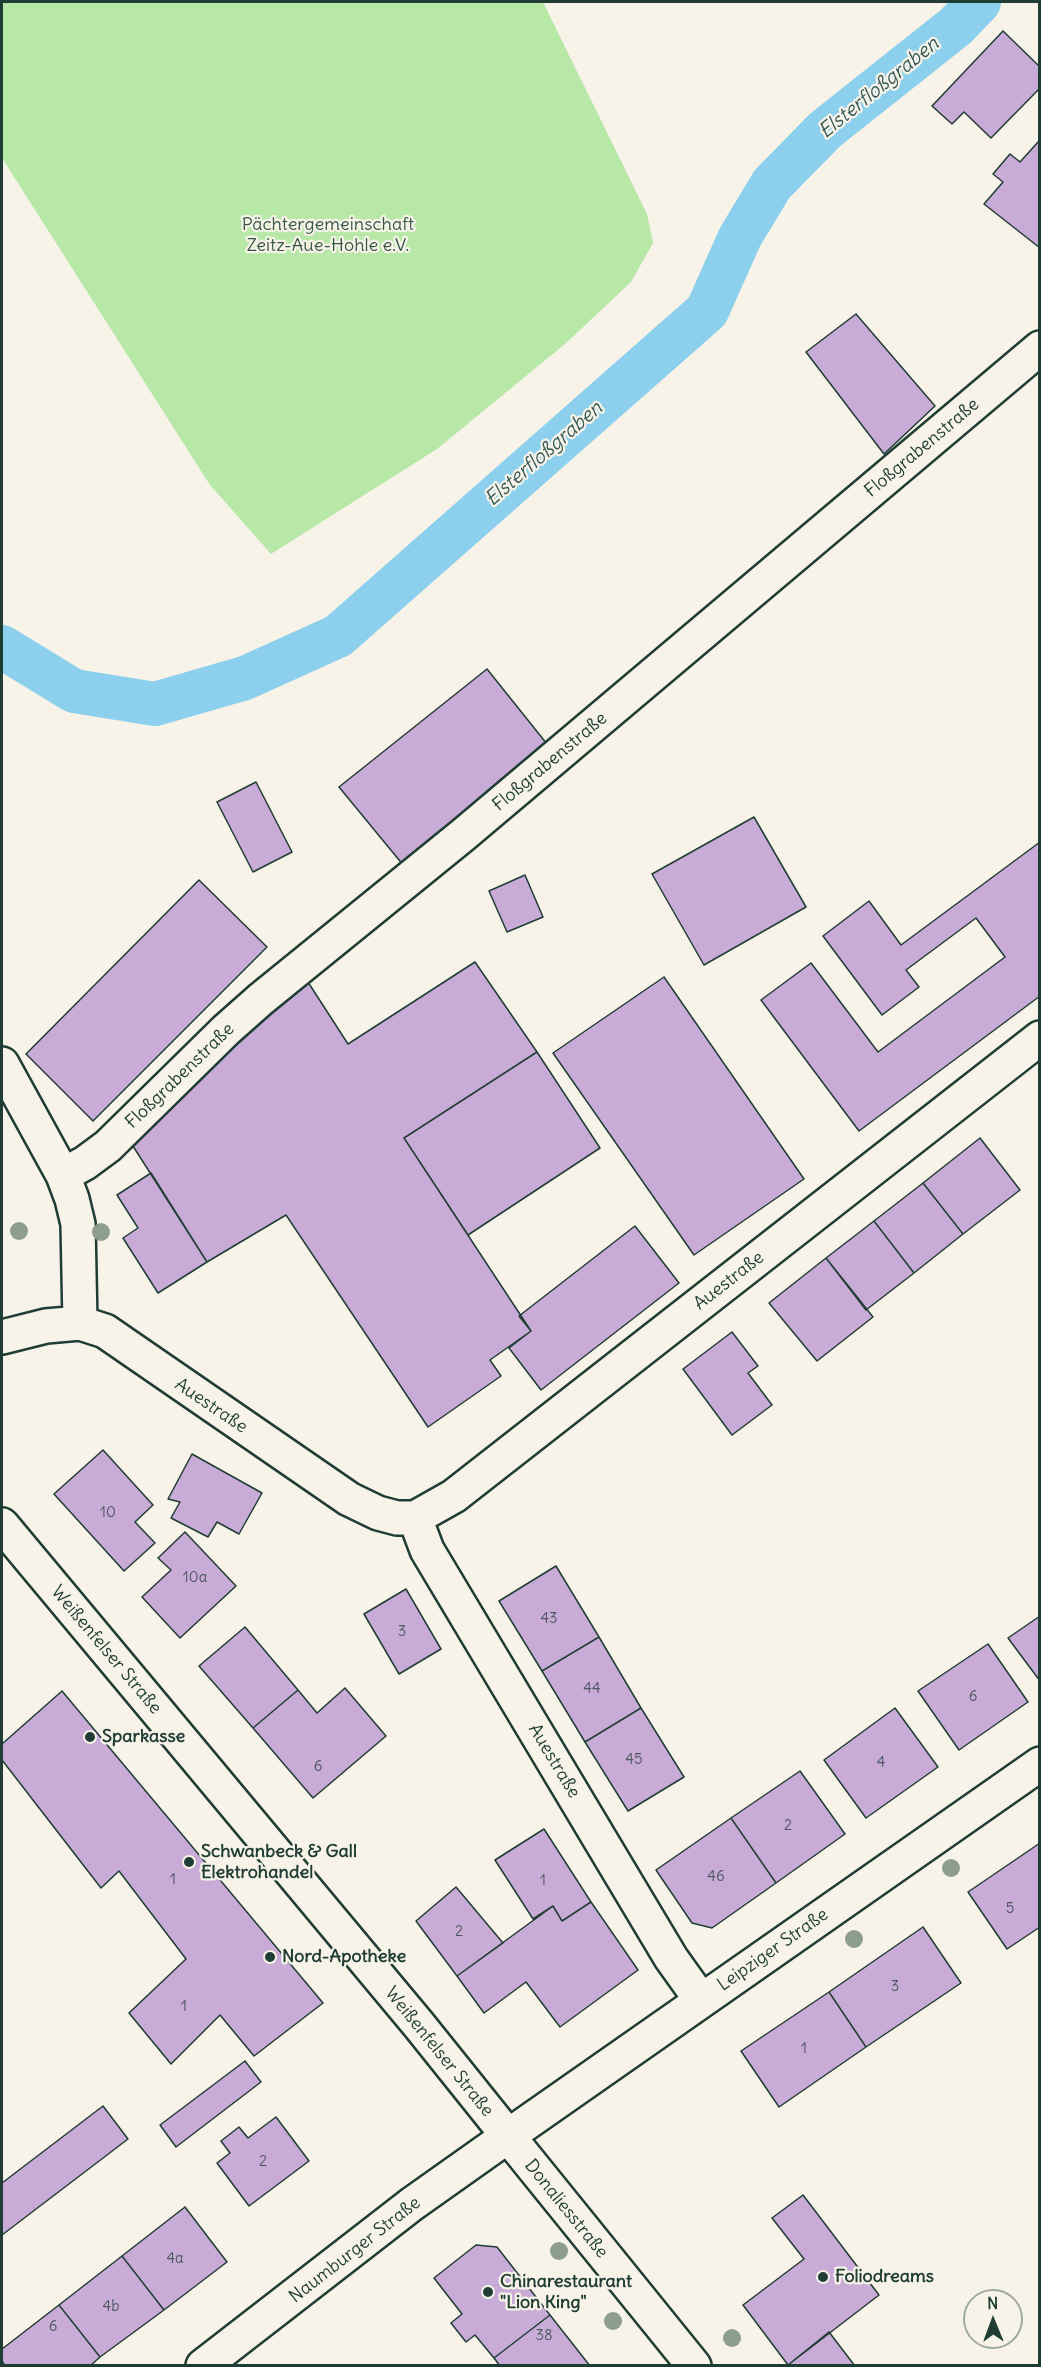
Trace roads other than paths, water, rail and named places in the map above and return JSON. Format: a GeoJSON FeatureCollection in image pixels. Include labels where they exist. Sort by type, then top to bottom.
{"type":"FeatureCollection","features":[{"type":"Feature","properties":{"kind":"street","name":"Floßgrabenstraße"},"geometry":{"type":"LineString","coordinates":[[63,1175],[85,1163],[108,1146],[226,1030],[261,999],[481,820],[1040,348]]}},
{"type":"Feature","properties":{"kind":"street","name":"Auestraße"},"geometry":{"type":"LineString","coordinates":[[2,1337],[46,1326],[80,1323],[105,1331],[349,1499],[378,1513],[397,1518],[414,1518],[454,1496],[1040,1038]]}},
{"type":"Feature","properties":{"kind":"street"},"geometry":{"type":"LineString","coordinates":[[2,1064],[63,1175],[78,1224],[80,1323]]}},
{"type":"Feature","properties":{"kind":"street","name":"Auestraße"},"geometry":{"type":"LineString","coordinates":[[414,1518],[433,1560],[671,1958],[700,2000]]}},
{"type":"Feature","properties":{"kind":"street","name":"Weißenfelser Straße"},"geometry":{"type":"LineString","coordinates":[[2,1525],[419,2025],[508,2136]]}},
{"type":"Feature","properties":{"kind":"street","name":"Leipziger Straße"},"geometry":{"type":"LineString","coordinates":[[508,2136],[1040,1764]]}},
{"type":"Feature","properties":{"kind":"street","name":"Naumburger Straße"},"geometry":{"type":"LineString","coordinates":[[203,2366],[412,2204],[508,2136]]}},
{"type":"Feature","properties":{"kind":"street","name":"Donaliesstraße"},"geometry":{"type":"LineString","coordinates":[[508,2136],[694,2366]]}},
{"type":"Feature","properties":{"kind":"waterway","name":"Elsterfloßgraben"},"geometry":{"type":"LineString","coordinates":[[2,647],[74,691],[155,704],[245,678],[338,636],[707,311],[740,237],[772,184],[825,130],[956,26],[979,2]]}},
{"type":"Feature","properties":{"kind":"place","name":"Sparkasse"},"geometry":{"type":"Point","coordinates":[90,1737]}},
{"type":"Feature","properties":{"kind":"place","name":"Schwanbeck & Gall Elektrohandel"},"geometry":{"type":"Point","coordinates":[189,1862]}},
{"type":"Feature","properties":{"kind":"place","name":"Nord-Apotheke"},"geometry":{"type":"Point","coordinates":[270,1957]}},
{"type":"Feature","properties":{"kind":"place","name":"Foliodreams"},"geometry":{"type":"Point","coordinates":[823,2277]}},
{"type":"Feature","properties":{"kind":"place","name":"Chinarestaurant \"Lion King\""},"geometry":{"type":"Point","coordinates":[488,2292]}},
{"type":"Feature","properties":{"kind":"park label","name":"Pächtergemeinschaft Zeitz-Aue-Hohle e.V."},"geometry":{"type":"Point","coordinates":[328,235]}}]}
